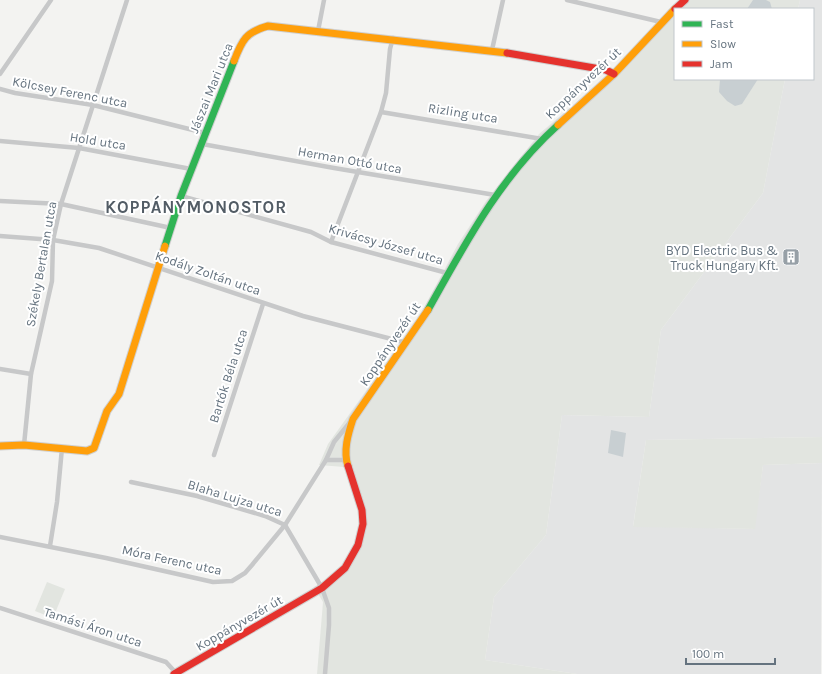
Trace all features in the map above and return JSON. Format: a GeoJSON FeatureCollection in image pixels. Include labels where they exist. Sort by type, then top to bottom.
{"type":"FeatureCollection","features":[{"type":"Feature","properties":{"kind":"street"},"geometry":{"type":"LineString","coordinates":[[0,74],[51,0]]}},
{"type":"Feature","properties":{"kind":"street","name":"Székely Bertalan utca"},"geometry":{"type":"LineString","coordinates":[[24,445],[30,374],[52,281],[54,240],[62,204],[127,0]]}},
{"type":"Feature","properties":{"kind":"street"},"geometry":{"type":"LineString","coordinates":[[318,31],[324,0]]}},
{"type":"Feature","properties":{"kind":"street"},"geometry":{"type":"LineString","coordinates":[[492,50],[503,0]]}},
{"type":"Feature","properties":{"kind":"street"},"geometry":{"type":"LineString","coordinates":[[568,0],[662,22]]}},
{"type":"Feature","properties":{"kind":"street","name":"Koppányvezér út"},"geometry":{"type":"LineString","coordinates":[[676,8],[685,0]]}},
{"type":"Feature","properties":{"kind":"street","name":"Koppányvezér út"},"geometry":{"type":"LineString","coordinates":[[175,674],[322,588],[335,578],[349,562],[360,540],[363,524],[362,510],[346,460],[347,439],[353,419],[423,320],[447,273],[473,229],[495,196],[542,139],[614,74],[674,10]]}},
{"type":"Feature","properties":{"kind":"street","name":"Jászai Mari utca"},"geometry":{"type":"LineString","coordinates":[[62,448],[87,451],[94,448],[107,411],[118,394],[191,169],[240,45],[253,30],[268,26],[393,38],[492,50],[606,70],[614,74]]}},
{"type":"Feature","properties":{"kind":"street"},"geometry":{"type":"LineString","coordinates":[[331,242],[381,112],[386,93],[390,49],[393,38]]}},
{"type":"Feature","properties":{"kind":"street","name":"Kölcsey Ferenc utca"},"geometry":{"type":"LineString","coordinates":[[0,89],[15,94],[93,105],[205,133]]}},
{"type":"Feature","properties":{"kind":"street","name":"Rizling utca"},"geometry":{"type":"LineString","coordinates":[[381,112],[498,130],[542,139]]}},
{"type":"Feature","properties":{"kind":"street","name":"Hold utca"},"geometry":{"type":"LineString","coordinates":[[0,141],[79,148],[191,169]]}},
{"type":"Feature","properties":{"kind":"street","name":"Herman Ottó utca"},"geometry":{"type":"LineString","coordinates":[[202,144],[495,196]]}},
{"type":"Feature","properties":{"kind":"street","name":"Krivácsy József utca"},"geometry":{"type":"LineString","coordinates":[[181,196],[311,232],[331,242],[447,273]]}},
{"type":"Feature","properties":{"kind":"street"},"geometry":{"type":"LineString","coordinates":[[0,201],[62,204],[171,228]]}},
{"type":"Feature","properties":{"kind":"street","name":"Kodály Zoltán utca"},"geometry":{"type":"LineString","coordinates":[[0,236],[54,240],[99,248],[263,304],[407,342]]}},
{"type":"Feature","properties":{"kind":"street","name":"Bartók Béla utca"},"geometry":{"type":"LineString","coordinates":[[214,456],[263,304]]}},
{"type":"Feature","properties":{"kind":"street"},"geometry":{"type":"LineString","coordinates":[[0,370],[30,374]]}},
{"type":"Feature","properties":{"kind":"street","name":"Móra Ferenc utca"},"geometry":{"type":"LineString","coordinates":[[0,537],[50,546],[213,582],[225,582],[238,578],[245,573],[285,525],[326,460],[338,437],[353,419]]}},
{"type":"Feature","properties":{"kind":"street"},"geometry":{"type":"LineString","coordinates":[[0,446],[24,445],[62,448],[57,502],[50,546]]}},
{"type":"Feature","properties":{"kind":"street"},"geometry":{"type":"LineString","coordinates":[[326,460],[346,460]]}},
{"type":"Feature","properties":{"kind":"street","name":"Blaha Lujza utca"},"geometry":{"type":"LineString","coordinates":[[131,482],[197,496],[265,516],[285,525],[322,588],[330,616],[326,674]]}},
{"type":"Feature","properties":{"kind":"street","name":"Tamási Áron utca"},"geometry":{"type":"LineString","coordinates":[[0,608],[166,662],[175,674]]}},
{"type":"Feature","properties":{"kind":"shaded area"},"geometry":{"type":"Polygon","coordinates":[[[681,0],[800,0],[798,8],[674,8],[674,80],[785,80],[763,193],[661,330],[649,417],[562,415],[546,535],[494,597],[485,660],[577,674],[317,674],[323,602],[314,587],[335,574],[347,561],[355,545],[360,527],[358,505],[344,467],[319,465],[328,444],[383,367],[411,332],[458,244],[486,201],[539,134],[606,77],[662,17],[681,0]]]}},
{"type":"Feature","properties":{"kind":"shaded area"},"geometry":{"type":"Polygon","coordinates":[[[753,0],[766,0],[770,2],[772,8],[748,8],[753,0]]]}},
{"type":"Feature","properties":{"kind":"shaded area"},"geometry":{"type":"Polygon","coordinates":[[[800,0],[822,0],[822,437],[646,440],[633,526],[754,529],[763,465],[822,463],[821,674],[577,674],[485,660],[494,597],[546,535],[562,415],[649,417],[661,330],[763,193],[785,80],[814,80],[814,8],[798,8],[800,0]]]}},
{"type":"Feature","properties":{"kind":"shaded area"},"geometry":{"type":"Polygon","coordinates":[[[720,80],[757,80],[742,104],[735,106],[727,101],[719,92],[720,80]]]}},
{"type":"Feature","properties":{"kind":"shaded area"},"geometry":{"type":"Polygon","coordinates":[[[611,430],[626,433],[623,457],[608,453],[611,430]]]}},
{"type":"Feature","properties":{"kind":"shaded area"},"geometry":{"type":"Polygon","coordinates":[[[822,437],[822,463],[763,465],[755,529],[633,527],[646,440],[822,437]]]}},
{"type":"Feature","properties":{"kind":"shaded area"},"geometry":{"type":"Polygon","coordinates":[[[47,582],[65,589],[53,618],[35,611],[47,582]]]}},
{"type":"Feature","properties":{"kind":"traffic: fast"},"geometry":{"type":"LineString","coordinates":[[165,246],[181,196],[234,61]]}},
{"type":"Feature","properties":{"kind":"traffic: fast"},"geometry":{"type":"LineString","coordinates":[[428,310],[470,236],[501,189],[537,145],[558,125]]}},
{"type":"Feature","properties":{"kind":"traffic: slow"},"geometry":{"type":"LineString","coordinates":[[558,125],[614,74],[674,10]]}},
{"type":"Feature","properties":{"kind":"traffic: slow"},"geometry":{"type":"LineString","coordinates":[[234,61],[242,42],[250,34],[268,26],[507,53]]}},
{"type":"Feature","properties":{"kind":"traffic: slow"},"geometry":{"type":"LineString","coordinates":[[0,446],[24,445],[87,451],[94,448],[107,411],[119,394],[165,246]]}},
{"type":"Feature","properties":{"kind":"traffic: slow"},"geometry":{"type":"LineString","coordinates":[[348,466],[346,448],[353,419],[428,310]]}},
{"type":"Feature","properties":{"kind":"traffic: jam"},"geometry":{"type":"LineString","coordinates":[[676,8],[685,0]]}},
{"type":"Feature","properties":{"kind":"traffic: jam"},"geometry":{"type":"LineString","coordinates":[[507,53],[606,70],[614,74]]}},
{"type":"Feature","properties":{"kind":"traffic: jam"},"geometry":{"type":"LineString","coordinates":[[174,674],[322,588],[345,568],[358,545],[363,524],[362,510],[348,466]]}},
{"type":"Feature","properties":{"kind":"place","name":"BYD Electric Bus & Truck Hungary Kft."},"geometry":{"type":"Point","coordinates":[791,257]}},
{"type":"Feature","properties":{"kind":"district","name":"KOPPÁNYMONOSTOR"},"geometry":{"type":"Point","coordinates":[196,207]}}]}
